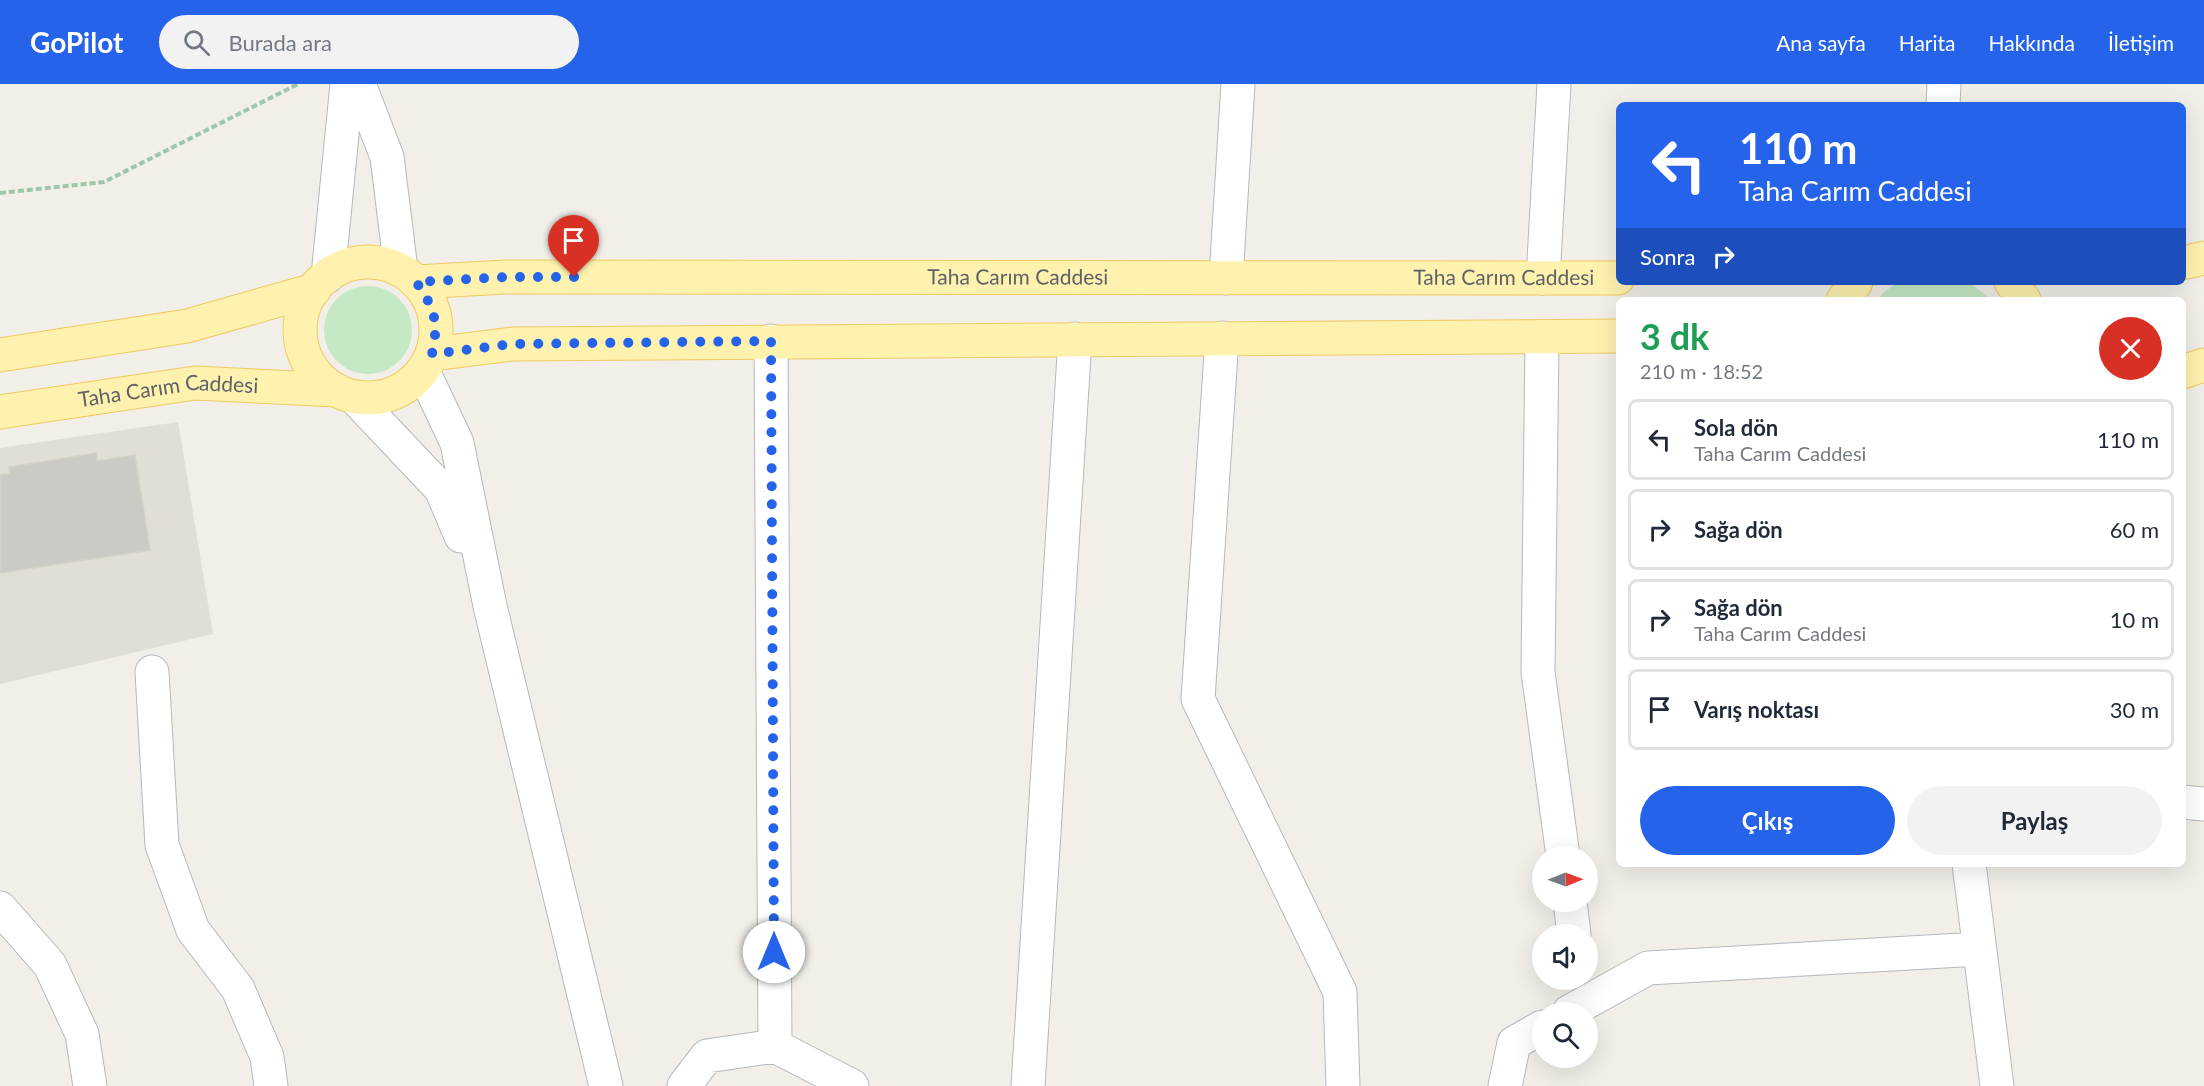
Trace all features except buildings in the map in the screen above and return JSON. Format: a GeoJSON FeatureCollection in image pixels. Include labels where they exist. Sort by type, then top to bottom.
{"type":"FeatureCollection","features":[{"type":"Feature","properties":{"kind":"main road"},"geometry":{"type":"LineString","coordinates":[[2186,262],[2204,258]]}},
{"type":"Feature","properties":{"kind":"main road"},"geometry":{"type":"LineString","coordinates":[[364,262],[383,264],[408,276],[428,298],[435,316],[436,335],[427,363],[409,385],[392,394],[373,398],[345,394],[321,378],[309,363],[302,345],[301,325],[304,306],[321,283],[344,266],[364,262]]}},
{"type":"Feature","properties":{"kind":"main road","name":"Taha Carım Caddesi"},"geometry":{"type":"LineString","coordinates":[[408,276],[1616,278]]}},
{"type":"Feature","properties":{"kind":"main road"},"geometry":{"type":"LineString","coordinates":[[0,355],[187,326],[321,283]]}},
{"type":"Feature","properties":{"kind":"main road"},"geometry":{"type":"LineString","coordinates":[[427,363],[512,344],[1616,336]]}},
{"type":"Feature","properties":{"kind":"main road"},"geometry":{"type":"LineString","coordinates":[[2186,371],[2204,365]]}},
{"type":"Feature","properties":{"kind":"main road","name":"Taha Carım Caddesi"},"geometry":{"type":"LineString","coordinates":[[0,412],[195,383],[345,394]]}},
{"type":"Feature","properties":{"kind":"street"},"geometry":{"type":"LineString","coordinates":[[321,283],[347,84]]}},
{"type":"Feature","properties":{"kind":"street"},"geometry":{"type":"LineString","coordinates":[[360,84],[387,158],[408,276]]}},
{"type":"Feature","properties":{"kind":"street"},"geometry":{"type":"LineString","coordinates":[[1226,278],[1238,84]]}},
{"type":"Feature","properties":{"kind":"street"},"geometry":{"type":"LineString","coordinates":[[1543,278],[1554,84]]}},
{"type":"Feature","properties":{"kind":"street"},"geometry":{"type":"LineString","coordinates":[[1943,102],[1944,84]]}},
{"type":"Feature","properties":{"kind":"street"},"geometry":{"type":"LineString","coordinates":[[1542,337],[1538,672],[1562,846]]}},
{"type":"Feature","properties":{"kind":"street"},"geometry":{"type":"LineString","coordinates":[[1222,338],[1198,699],[1340,992],[1343,1086]]}},
{"type":"Feature","properties":{"kind":"street"},"geometry":{"type":"LineString","coordinates":[[1028,1086],[1075,339]]}},
{"type":"Feature","properties":{"kind":"street"},"geometry":{"type":"LineString","coordinates":[[771,341],[775,1046]]}},
{"type":"Feature","properties":{"kind":"street"},"geometry":{"type":"LineString","coordinates":[[427,363],[457,443],[490,606],[606,1086]]}},
{"type":"Feature","properties":{"kind":"street"},"geometry":{"type":"LineString","coordinates":[[345,394],[441,489],[490,606]]}},
{"type":"Feature","properties":{"kind":"street"},"geometry":{"type":"LineString","coordinates":[[152,672],[162,845],[193,930],[238,989],[267,1057],[271,1086]]}},
{"type":"Feature","properties":{"kind":"street"},"geometry":{"type":"LineString","coordinates":[[2186,802],[2204,804]]}},
{"type":"Feature","properties":{"kind":"street"},"geometry":{"type":"LineString","coordinates":[[1969,867],[1996,1086]]}},
{"type":"Feature","properties":{"kind":"street"},"geometry":{"type":"LineString","coordinates":[[0,908],[50,965],[82,1034],[90,1086]]}},
{"type":"Feature","properties":{"kind":"street"},"geometry":{"type":"LineString","coordinates":[[1578,999],[1648,968],[1979,949]]}},
{"type":"Feature","properties":{"kind":"street"},"geometry":{"type":"LineString","coordinates":[[1505,1086],[1514,1043],[1532,1033]]}},
{"type":"Feature","properties":{"kind":"street"},"geometry":{"type":"LineString","coordinates":[[684,1086],[707,1056],[775,1046],[852,1086]]}},
{"type":"Feature","properties":{"kind":"path"},"geometry":{"type":"LineString","coordinates":[[0,193],[104,182],[298,84]]}},
{"type":"Feature","properties":{"kind":"shaded area"},"geometry":{"type":"Polygon","coordinates":[[[178,422],[213,634],[0,684],[0,448],[178,422]]]}},
{"type":"Feature","properties":{"kind":"green space"},"geometry":{"type":"Polygon","coordinates":[[[1894,285],[1973,285],[1987,297],[1880,297],[1894,285]]]}},
{"type":"Feature","properties":{"kind":"green space"},"geometry":{"type":"Polygon","coordinates":[[[368,286],[393,293],[405,305],[412,330],[405,355],[393,367],[368,374],[343,367],[331,355],[324,330],[331,305],[343,293],[368,286]]]}},
{"type":"Feature","properties":{"kind":"route"},"geometry":{"type":"LineString","coordinates":[[574,277],[505,277],[416,282],[428,298],[435,316],[436,335],[432,354],[512,344],[771,341],[774,952]]}}]}
